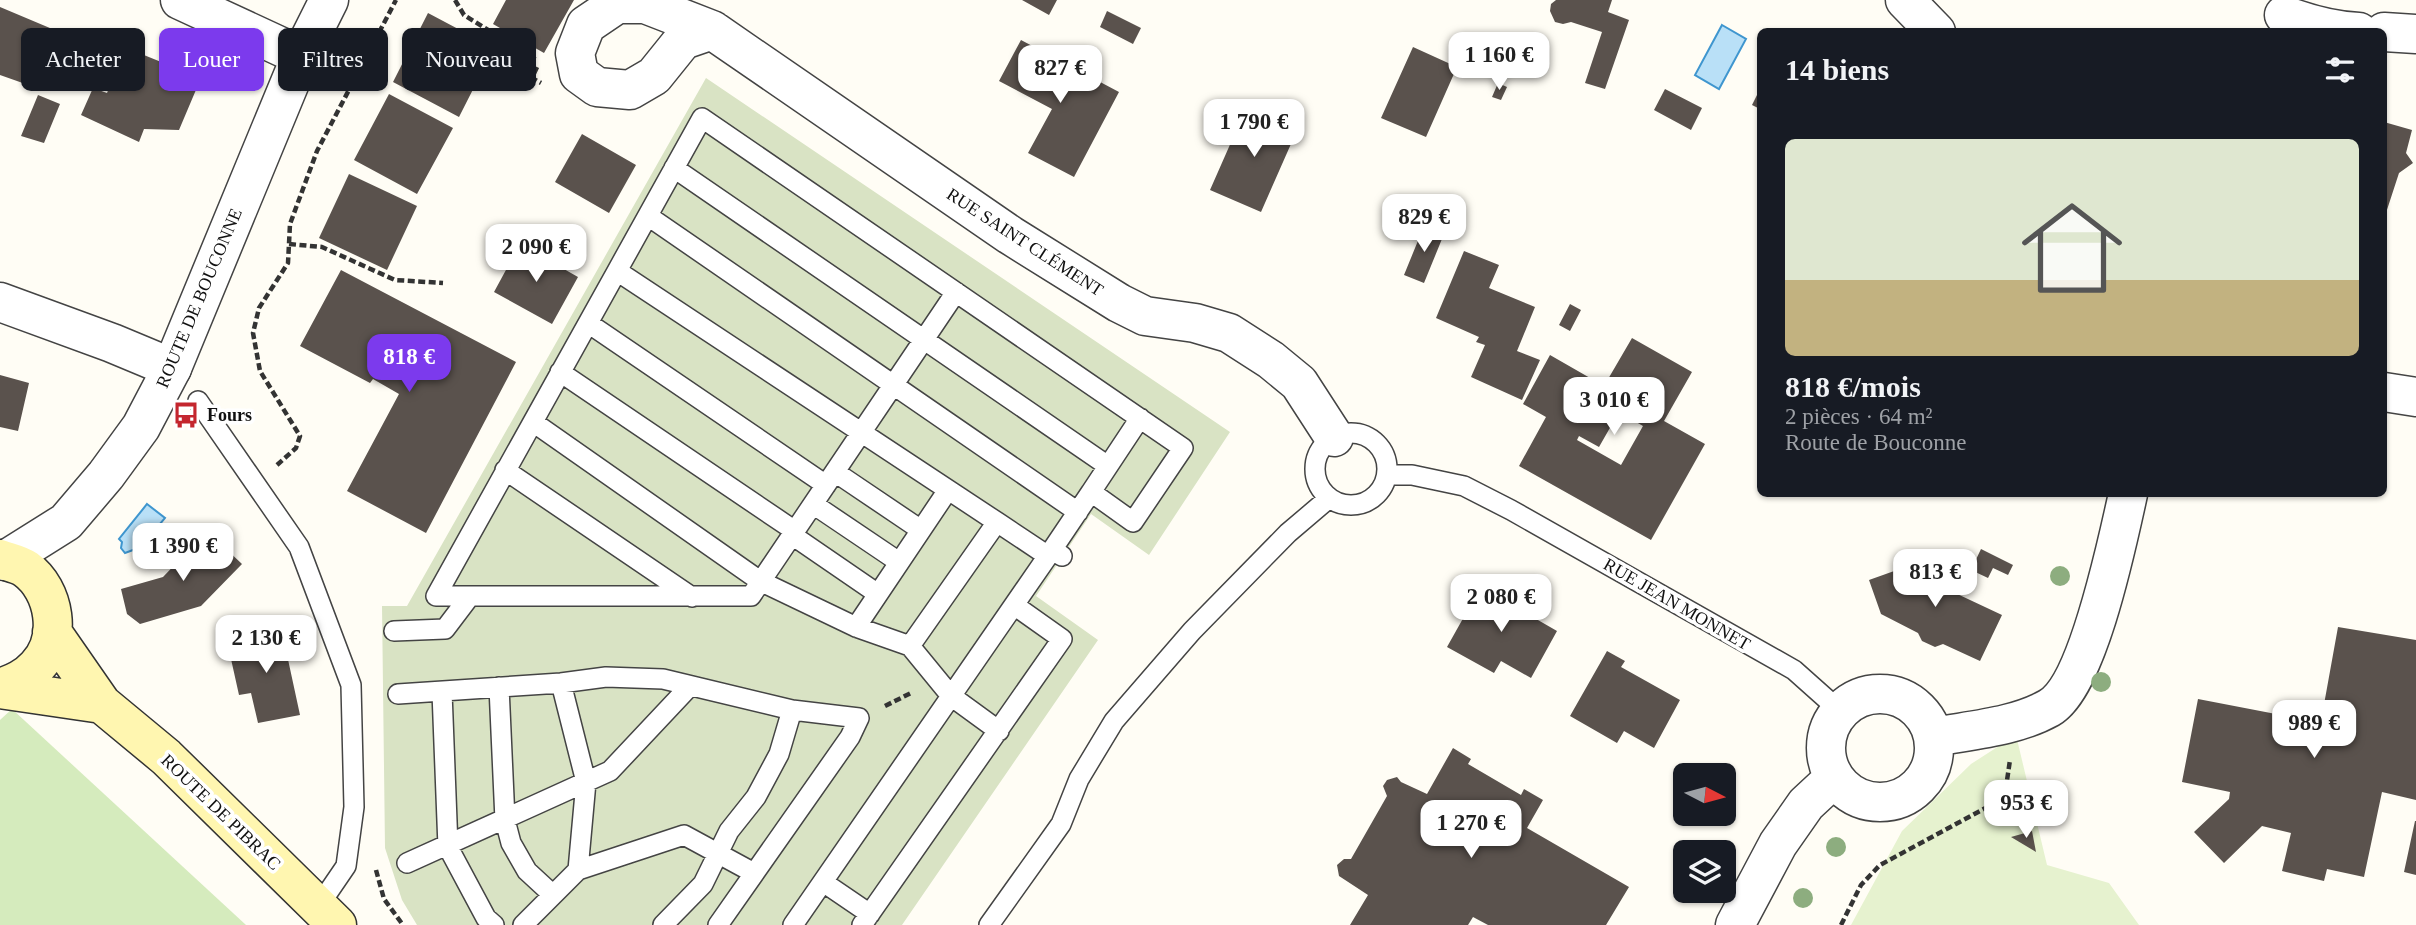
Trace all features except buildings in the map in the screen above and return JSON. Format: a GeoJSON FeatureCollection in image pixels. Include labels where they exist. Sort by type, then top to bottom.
{"type":"FeatureCollection","features":[{"type":"Feature","properties":{"kind":"main road"},"geometry":{"type":"LineString","coordinates":[[0,689],[21,681],[38,666],[46,654],[52,632],[52,609],[44,589],[25,569],[2,560]]}},
{"type":"Feature","properties":{"kind":"main road","name":"ROUTE DE PIBRAC"},"geometry":{"type":"LineString","coordinates":[[52,632],[102,704],[166,757],[328,916]]}},
{"type":"Feature","properties":{"kind":"main road"},"geometry":{"type":"LineString","coordinates":[[0,689],[102,704]]}},
{"type":"Feature","properties":{"kind":"street"},"geometry":{"type":"LineString","coordinates":[[180,0],[278,45]]}},
{"type":"Feature","properties":{"kind":"street","name":"ROUTE DE BOUCONNE"},"geometry":{"type":"LineString","coordinates":[[315,28],[329,0]]}},
{"type":"Feature","properties":{"kind":"street"},"geometry":{"type":"LineString","coordinates":[[1905,0],[1932,28]]}},
{"type":"Feature","properties":{"kind":"street"},"geometry":{"type":"LineString","coordinates":[[2284,15],[2306,24],[2329,28]]}},
{"type":"Feature","properties":{"kind":"street","name":"RUE SAINT CLÉMENT"},"geometry":{"type":"LineString","coordinates":[[712,30],[1010,235],[1119,303],[1145,316],[1195,323],[1229,333],[1271,360],[1298,383],[1334,437]]}},
{"type":"Feature","properties":{"kind":"street"},"geometry":{"type":"LineString","coordinates":[[2387,32],[2416,34]]}},
{"type":"Feature","properties":{"kind":"street","name":"ROUTE DE BOUCONNE"},"geometry":{"type":"LineString","coordinates":[[2,560],[66,522],[106,475],[141,427],[172,368],[287,91]]}},
{"type":"Feature","properties":{"kind":"street"},"geometry":{"type":"LineString","coordinates":[[0,302],[113,342],[172,368]]}},
{"type":"Feature","properties":{"kind":"street"},"geometry":{"type":"LineString","coordinates":[[2387,392],[2416,397]]}},
{"type":"Feature","properties":{"kind":"street"},"geometry":{"type":"LineString","coordinates":[[1934,737],[2004,724],[2051,707],[2070,683],[2091,638],[2127,497]]}},
{"type":"Feature","properties":{"kind":"street","name":"ROUTE DE BOUCONNE"},"geometry":{"type":"LineString","coordinates":[[44,589],[66,522]]}},
{"type":"Feature","properties":{"kind":"street"},"geometry":{"type":"LineString","coordinates":[[1875,694],[1895,695],[1913,704],[1926,719],[1934,737],[1934,759],[1926,779],[1911,794],[1890,802],[1869,802],[1849,794],[1834,778],[1828,765],[1827,737],[1840,711],[1856,699],[1875,694]]}},
{"type":"Feature","properties":{"kind":"street"},"geometry":{"type":"LineString","coordinates":[[1735,925],[1777,844],[1806,804],[1834,778]]}},
{"type":"Feature","properties":{"kind":"lane"},"geometry":{"type":"LineString","coordinates":[[957,292],[751,596],[436,596],[702,118],[957,292],[1183,448],[1133,522],[1091,492]]}},
{"type":"Feature","properties":{"kind":"lane"},"geometry":{"type":"LineString","coordinates":[[674,168],[1108,466]]}},
{"type":"Feature","properties":{"kind":"lane"},"geometry":{"type":"LineString","coordinates":[[648,216],[1078,512]]}},
{"type":"Feature","properties":{"kind":"lane"},"geometry":{"type":"LineString","coordinates":[[617,271],[997,522],[1054,554]]}},
{"type":"Feature","properties":{"kind":"lane"},"geometry":{"type":"LineString","coordinates":[[588,323],[830,478],[921,530]]}},
{"type":"Feature","properties":{"kind":"lane"},"geometry":{"type":"LineString","coordinates":[[560,372],[878,594]]}},
{"type":"Feature","properties":{"kind":"lane"},"geometry":{"type":"LineString","coordinates":[[198,401],[299,547],[351,685],[354,807],[346,866],[328,916]]}},
{"type":"Feature","properties":{"kind":"lane"},"geometry":{"type":"LineString","coordinates":[[793,925],[1014,605],[1054,554],[1078,512],[1140,418]]}},
{"type":"Feature","properties":{"kind":"lane"},"geometry":{"type":"LineString","coordinates":[[533,422],[760,581],[856,627],[910,646],[951,696],[999,731]]}},
{"type":"Feature","properties":{"kind":"lane"},"geometry":{"type":"LineString","coordinates":[[1356,433],[1373,440],[1385,456],[1387,475],[1380,492],[1364,504],[1345,506],[1328,499],[1316,483],[1314,464],[1322,446],[1334,437],[1356,433]]}},
{"type":"Feature","properties":{"kind":"lane"},"geometry":{"type":"LineString","coordinates":[[506,470],[692,597]]}},
{"type":"Feature","properties":{"kind":"lane","name":"RUE JEAN MONNET"},"geometry":{"type":"LineString","coordinates":[[1387,475],[1412,475],[1464,486],[1511,510],[1794,670],[1840,711]]}},
{"type":"Feature","properties":{"kind":"lane"},"geometry":{"type":"LineString","coordinates":[[856,627],[948,490]]}},
{"type":"Feature","properties":{"kind":"lane"},"geometry":{"type":"LineString","coordinates":[[989,925],[1061,824],[1079,779],[1114,720],[1192,631],[1289,533],[1328,499]]}},
{"type":"Feature","properties":{"kind":"lane"},"geometry":{"type":"LineString","coordinates":[[813,504],[899,562]]}},
{"type":"Feature","properties":{"kind":"lane"},"geometry":{"type":"LineString","coordinates":[[910,646],[997,522]]}},
{"type":"Feature","properties":{"kind":"lane"},"geometry":{"type":"LineString","coordinates":[[394,631],[445,629],[470,596]]}},
{"type":"Feature","properties":{"kind":"lane"},"geometry":{"type":"LineString","coordinates":[[823,882],[866,919],[999,731],[1062,639],[1014,605]]}},
{"type":"Feature","properties":{"kind":"lane"},"geometry":{"type":"LineString","coordinates":[[398,694],[561,683],[606,677],[663,678],[690,687],[792,710],[859,718],[850,737],[718,925]]}},
{"type":"Feature","properties":{"kind":"lane"},"geometry":{"type":"LineString","coordinates":[[561,683],[586,782],[578,870]]}},
{"type":"Feature","properties":{"kind":"lane"},"geometry":{"type":"LineString","coordinates":[[499,687],[505,820],[511,843],[527,871],[553,895]]}},
{"type":"Feature","properties":{"kind":"lane"},"geometry":{"type":"LineString","coordinates":[[408,863],[610,771],[690,687]]}},
{"type":"Feature","properties":{"kind":"lane"},"geometry":{"type":"LineString","coordinates":[[442,692],[448,847],[486,918],[494,925]]}},
{"type":"Feature","properties":{"kind":"lane"},"geometry":{"type":"LineString","coordinates":[[663,925],[703,884],[729,831],[756,797],[779,754],[792,710]]}},
{"type":"Feature","properties":{"kind":"lane"},"geometry":{"type":"LineString","coordinates":[[523,925],[578,870],[684,835],[754,873]]}},
{"type":"Feature","properties":{"kind":"path"},"geometry":{"type":"LineString","coordinates":[[271,470],[296,448],[300,436],[260,371],[253,334],[259,308],[288,263],[290,224],[317,151],[396,0]]}},
{"type":"Feature","properties":{"kind":"path"},"geometry":{"type":"LineString","coordinates":[[455,0],[464,15],[540,62],[532,78],[551,88]]}},
{"type":"Feature","properties":{"kind":"path"},"geometry":{"type":"LineString","coordinates":[[289,244],[322,247],[395,280],[443,283]]}},
{"type":"Feature","properties":{"kind":"path"},"geometry":{"type":"LineString","coordinates":[[859,718],[925,686],[936,677]]}},
{"type":"Feature","properties":{"kind":"path"},"geometry":{"type":"LineString","coordinates":[[1841,925],[1861,885],[1880,865],[1993,804],[2005,794],[2011,767],[2004,724]]}},
{"type":"Feature","properties":{"kind":"green space"},"geometry":{"type":"Polygon","coordinates":[[[706,78],[1230,432],[1149,555],[1091,514],[1036,596],[1098,640],[902,925],[417,925],[402,900],[385,848],[382,606],[407,606],[706,78]]]}},
{"type":"Feature","properties":{"kind":"green space"},"geometry":{"type":"Polygon","coordinates":[[[12,709],[246,925],[0,925],[0,720],[12,709]]]}},
{"type":"Feature","properties":{"kind":"green space"},"geometry":{"type":"Polygon","coordinates":[[[2016,735],[2047,865],[2109,883],[2139,925],[1851,925],[1902,831],[1971,764],[2016,735]]]}},
{"type":"Feature","properties":{"kind":"water"},"geometry":{"type":"Polygon","coordinates":[[[1722,25],[1746,39],[1719,89],[1695,75],[1722,25]]]}},
{"type":"Feature","properties":{"kind":"water"},"geometry":{"type":"Polygon","coordinates":[[[147,504],[165,518],[136,553],[133,550],[125,553],[119,539],[147,504]]]}},
{"type":"Feature","properties":{"kind":"place","name":"Fours"},"geometry":{"type":"Point","coordinates":[186,415]}}]}
